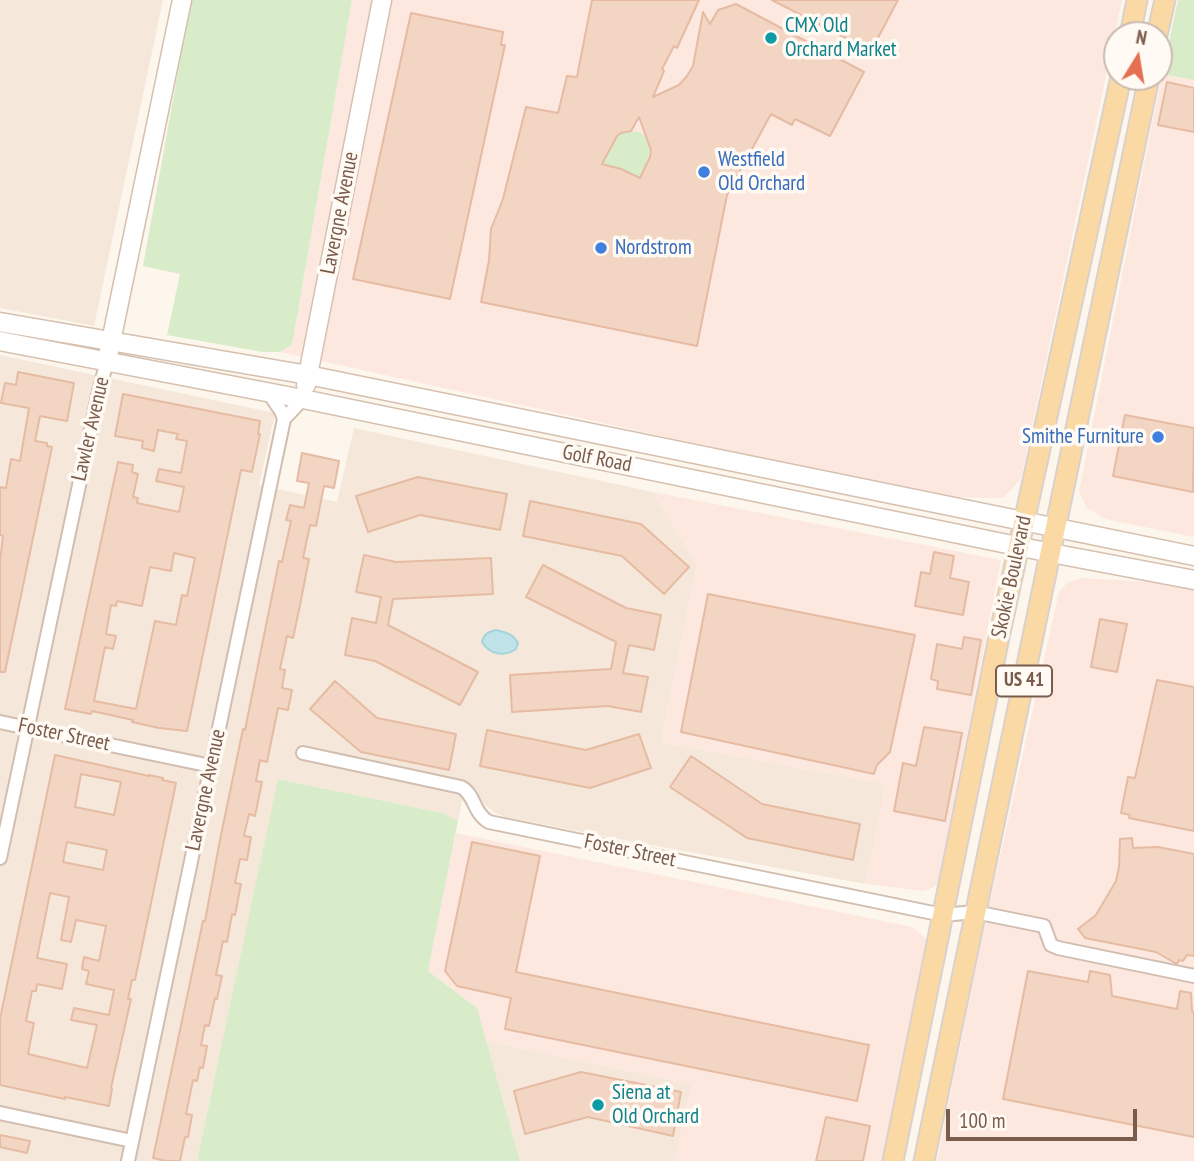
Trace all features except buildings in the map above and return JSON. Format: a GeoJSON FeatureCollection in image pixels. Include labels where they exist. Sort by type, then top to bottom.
{"type":"FeatureCollection","features":[{"type":"Feature","properties":{"kind":"main road","name":"Lawler Avenue"},"geometry":{"type":"LineString","coordinates":[[107,361],[182,0]]}},
{"type":"Feature","properties":{"kind":"main road","name":"Lavergne Avenue"},"geometry":{"type":"LineString","coordinates":[[303,399],[382,0]]}},
{"type":"Feature","properties":{"kind":"main road"},"geometry":{"type":"LineString","coordinates":[[1133,21],[1137,0]]}},
{"type":"Feature","properties":{"kind":"main road"},"geometry":{"type":"LineString","coordinates":[[1160,21],[1164,0]]}},
{"type":"Feature","properties":{"kind":"main road","name":"Skokie Boulevard"},"geometry":{"type":"LineString","coordinates":[[893,1161],[980,726],[1118,91]]}},
{"type":"Feature","properties":{"kind":"main road","name":"Skokie Boulevard"},"geometry":{"type":"LineString","coordinates":[[924,1161],[1146,91]]}},
{"type":"Feature","properties":{"kind":"main road","name":"Golf Road"},"geometry":{"type":"LineString","coordinates":[[0,322],[308,375],[1194,556]]}},
{"type":"Feature","properties":{"kind":"main road","name":"Golf Road"},"geometry":{"type":"LineString","coordinates":[[0,341],[303,399],[1194,580]]}},
{"type":"Feature","properties":{"kind":"street","name":"Lawler Avenue"},"geometry":{"type":"LineString","coordinates":[[0,858],[107,361]]}},
{"type":"Feature","properties":{"kind":"street"},"geometry":{"type":"LineString","coordinates":[[268,392],[284,419],[303,399]]}},
{"type":"Feature","properties":{"kind":"street","name":"Lavergne Avenue"},"geometry":{"type":"LineString","coordinates":[[128,1161],[284,419]]}},
{"type":"Feature","properties":{"kind":"street","name":"Foster Street"},"geometry":{"type":"LineString","coordinates":[[0,722],[211,766]]}},
{"type":"Feature","properties":{"kind":"street","name":"Foster Street"},"geometry":{"type":"LineString","coordinates":[[303,753],[467,789],[479,813],[489,822],[943,915],[975,912],[1044,926],[1051,945],[1058,948],[1194,976]]}},
{"type":"Feature","properties":{"kind":"street"},"geometry":{"type":"LineString","coordinates":[[0,1113],[132,1141]]}},
{"type":"Feature","properties":{"kind":"shaded area"},"geometry":{"type":"Polygon","coordinates":[[[0,0],[163,0],[94,326],[0,308],[0,0]]]}},
{"type":"Feature","properties":{"kind":"shaded area","name":"Westfield Old Orchard"},"geometry":{"type":"Polygon","coordinates":[[[352,0],[1122,0],[1118,21],[1103,21],[1103,90],[1021,479],[1003,498],[940,497],[280,352],[292,345],[352,0]]]}},
{"type":"Feature","properties":{"kind":"shaded area"},"geometry":{"type":"Polygon","coordinates":[[[1173,76],[1194,80],[1194,537],[1105,519],[1087,508],[1079,492],[1159,91],[1173,91],[1173,76]]]}},
{"type":"Feature","properties":{"kind":"shaded area"},"geometry":{"type":"Polygon","coordinates":[[[0,355],[275,413],[259,485],[337,502],[354,428],[653,492],[697,565],[661,742],[886,784],[866,884],[505,817],[478,799],[463,796],[458,821],[443,813],[279,779],[197,1161],[0,1161],[0,355]]]}},
{"type":"Feature","properties":{"kind":"shaded area"},"geometry":{"type":"Polygon","coordinates":[[[653,492],[1001,560],[938,882],[932,888],[923,891],[866,884],[885,784],[661,742],[697,565],[653,492]]]}},
{"type":"Feature","properties":{"kind":"shaded area"},"geometry":{"type":"Polygon","coordinates":[[[1080,578],[1169,583],[1194,589],[1194,1161],[937,1161],[985,924],[1059,592],[1067,583],[1080,578]]]}},
{"type":"Feature","properties":{"kind":"shaded area"},"geometry":{"type":"Polygon","coordinates":[[[456,833],[912,927],[928,940],[882,1161],[675,1161],[692,1084],[486,1041],[477,1008],[428,971],[456,833]]]}},
{"type":"Feature","properties":{"kind":"shaded area","name":"Siena at Old Orchard"},"geometry":{"type":"Polygon","coordinates":[[[486,1041],[692,1084],[675,1161],[520,1161],[486,1041]]]}},
{"type":"Feature","properties":{"kind":"green space"},"geometry":{"type":"Polygon","coordinates":[[[191,0],[352,0],[292,345],[280,352],[263,352],[167,335],[180,274],[143,266],[191,0]]]}},
{"type":"Feature","properties":{"kind":"green space"},"geometry":{"type":"Polygon","coordinates":[[[1178,0],[1194,0],[1194,80],[1173,76],[1173,23],[1178,0]]]}},
{"type":"Feature","properties":{"kind":"green space"},"geometry":{"type":"Polygon","coordinates":[[[631,131],[641,133],[650,142],[649,156],[640,178],[621,169],[600,167],[617,136],[631,131]]]}},
{"type":"Feature","properties":{"kind":"green space"},"geometry":{"type":"Polygon","coordinates":[[[278,779],[443,813],[458,821],[428,971],[477,1008],[520,1161],[197,1161],[278,779]]]}},
{"type":"Feature","properties":{"kind":"water"},"geometry":{"type":"Polygon","coordinates":[[[496,630],[514,637],[518,643],[516,649],[507,653],[489,650],[482,642],[484,637],[496,630]]]}},
{"type":"Feature","properties":{"kind":"place","name":"CMX Old Orchard Market"},"geometry":{"type":"Point","coordinates":[771,38]}},
{"type":"Feature","properties":{"kind":"place","name":"Westfield Old Orchard"},"geometry":{"type":"Point","coordinates":[704,172]}},
{"type":"Feature","properties":{"kind":"place","name":"Nordstrom"},"geometry":{"type":"Point","coordinates":[601,248]}},
{"type":"Feature","properties":{"kind":"place","name":"Smithe Furniture"},"geometry":{"type":"Point","coordinates":[1158,437]}},
{"type":"Feature","properties":{"kind":"place","name":"Siena at Old Orchard"},"geometry":{"type":"Point","coordinates":[598,1105]}}]}
